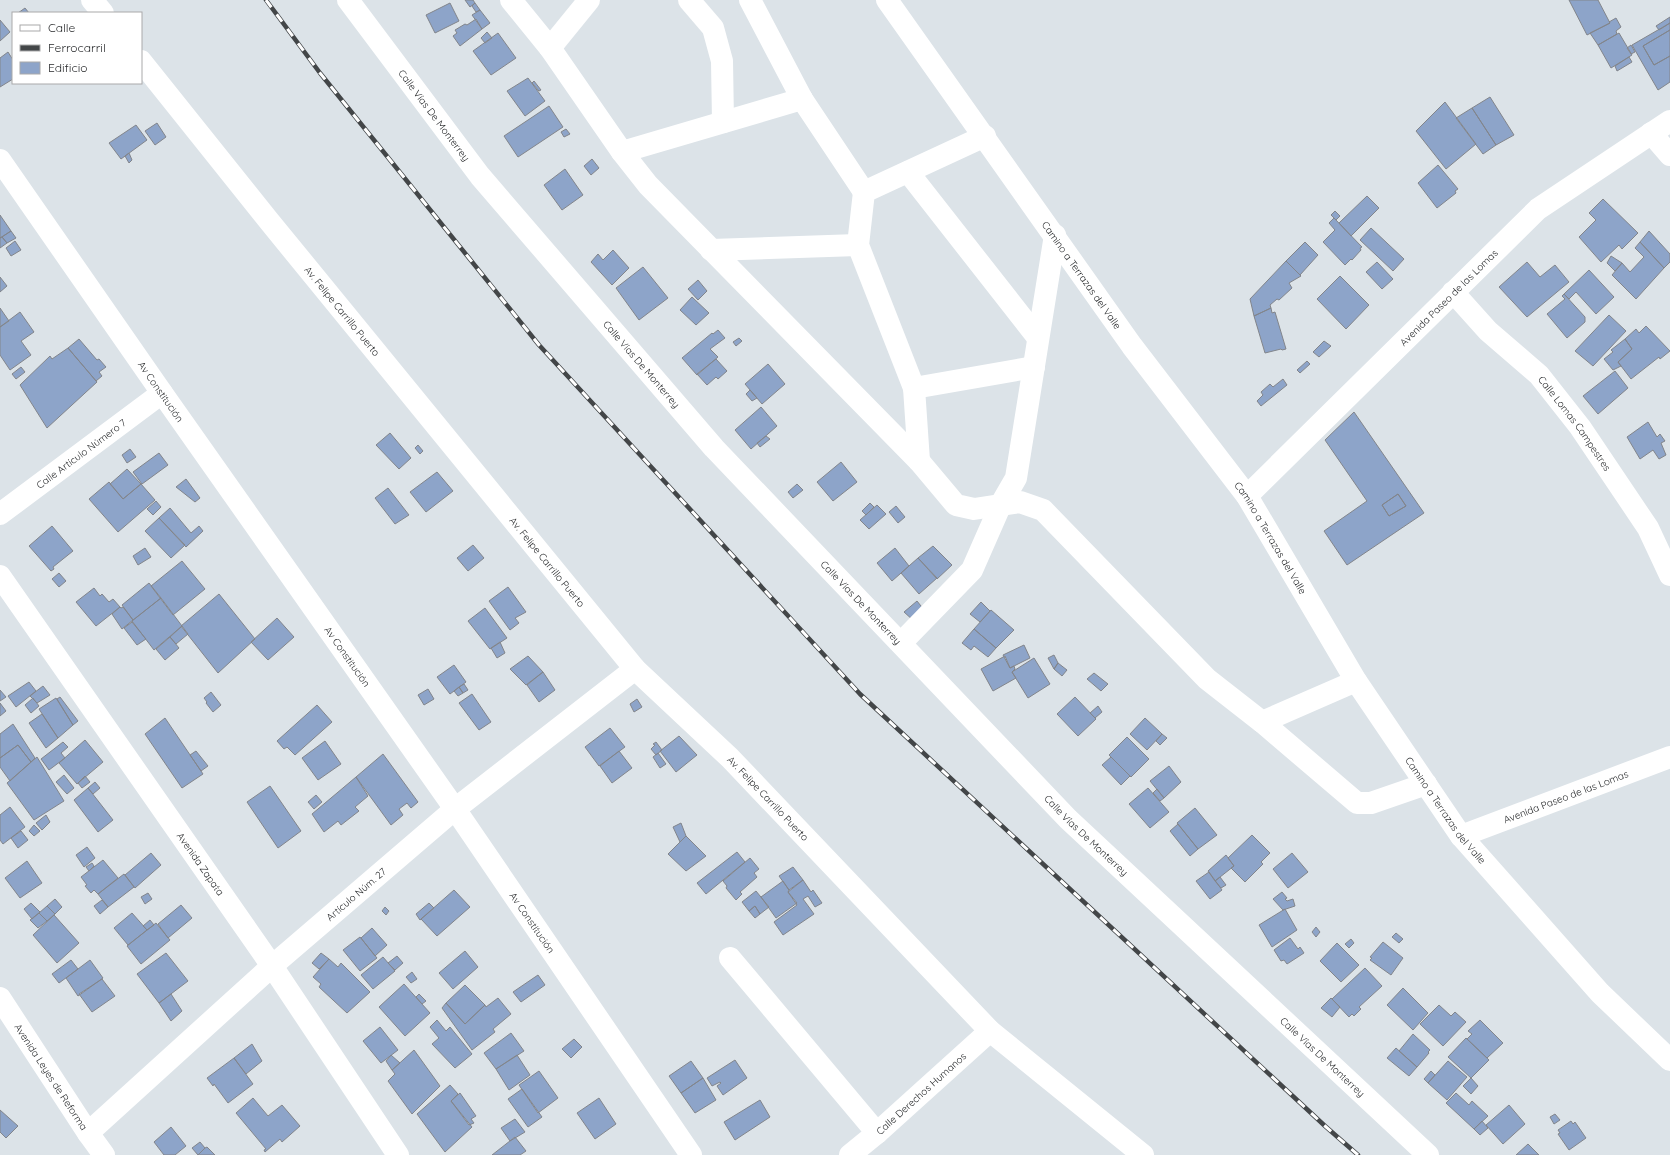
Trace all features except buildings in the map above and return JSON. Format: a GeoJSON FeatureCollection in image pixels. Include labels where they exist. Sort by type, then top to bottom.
{"type":"FeatureCollection","features":[{"type":"Feature","properties":{"kind":"street"},"geometry":{"type":"LineString","coordinates":[[92,0],[102,12]]}},
{"type":"Feature","properties":{"kind":"street","name":"Calle Vías De Monterrey"},"geometry":{"type":"LineString","coordinates":[[348,0],[480,176],[709,442],[1068,819],[1428,1155]]}},
{"type":"Feature","properties":{"kind":"street"},"geometry":{"type":"LineString","coordinates":[[511,0],[550,48],[622,152],[648,185],[919,461],[956,505],[974,509],[1020,502],[1043,510],[1207,679],[1262,722],[1357,803],[1371,803],[1426,784]]}},
{"type":"Feature","properties":{"kind":"street"},"geometry":{"type":"LineString","coordinates":[[550,48],[590,0]]}},
{"type":"Feature","properties":{"kind":"street"},"geometry":{"type":"LineString","coordinates":[[689,0],[713,28],[722,60],[723,122]]}},
{"type":"Feature","properties":{"kind":"street"},"geometry":{"type":"LineString","coordinates":[[750,0],[802,100],[864,192],[858,245],[914,388],[919,461]]}},
{"type":"Feature","properties":{"kind":"street","name":"Camino a Terrazas del Valle"},"geometry":{"type":"LineString","coordinates":[[887,0],[985,136],[1132,346],[1246,496],[1356,681],[1461,836],[1600,992],[1670,1060]]}},
{"type":"Feature","properties":{"kind":"street","name":"Av. Felipe Carrillo Puerto"},"geometry":{"type":"LineString","coordinates":[[142,62],[274,227],[635,669],[730,758],[990,1030],[1143,1155]]}},
{"type":"Feature","properties":{"kind":"street"},"geometry":{"type":"LineString","coordinates":[[622,152],[802,100]]}},
{"type":"Feature","properties":{"kind":"street","name":"Avenida Paseo de las Lomas"},"geometry":{"type":"LineString","coordinates":[[1246,496],[1538,209],[1670,121]]}},
{"type":"Feature","properties":{"kind":"street"},"geometry":{"type":"LineString","coordinates":[[1651,133],[1670,155]]}},
{"type":"Feature","properties":{"kind":"street"},"geometry":{"type":"LineString","coordinates":[[864,192],[985,136]]}},
{"type":"Feature","properties":{"kind":"street","name":"Av Constitución"},"geometry":{"type":"LineString","coordinates":[[0,160],[455,809],[691,1155]]}},
{"type":"Feature","properties":{"kind":"street"},"geometry":{"type":"LineString","coordinates":[[908,172],[1038,338]]}},
{"type":"Feature","properties":{"kind":"street"},"geometry":{"type":"LineString","coordinates":[[900,643],[972,570],[1001,504],[1016,478],[1055,235]]}},
{"type":"Feature","properties":{"kind":"street"},"geometry":{"type":"LineString","coordinates":[[711,250],[858,245]]}},
{"type":"Feature","properties":{"kind":"street","name":"Calle Lomas Campestres"},"geometry":{"type":"LineString","coordinates":[[1453,292],[1488,331],[1540,375],[1580,426],[1648,528],[1670,575]]}},
{"type":"Feature","properties":{"kind":"street"},"geometry":{"type":"LineString","coordinates":[[914,388],[1034,367]]}},
{"type":"Feature","properties":{"kind":"street","name":"Calle Artículo Número 7"},"geometry":{"type":"LineString","coordinates":[[0,514],[162,393]]}},
{"type":"Feature","properties":{"kind":"street","name":"Avenida Zapata"},"geometry":{"type":"LineString","coordinates":[[0,576],[272,966],[398,1155]]}},
{"type":"Feature","properties":{"kind":"street","name":"Artículo Núm. 27"},"geometry":{"type":"LineString","coordinates":[[88,1133],[272,966],[455,809],[635,669]]}},
{"type":"Feature","properties":{"kind":"street"},"geometry":{"type":"LineString","coordinates":[[1262,722],[1356,681]]}},
{"type":"Feature","properties":{"kind":"street","name":"Avenida Paseo de las Lomas"},"geometry":{"type":"LineString","coordinates":[[1461,836],[1670,757]]}},
{"type":"Feature","properties":{"kind":"street"},"geometry":{"type":"LineString","coordinates":[[730,958],[877,1133]]}},
{"type":"Feature","properties":{"kind":"street","name":"Avenida Leyes de Reforma"},"geometry":{"type":"LineString","coordinates":[[0,998],[104,1155]]}},
{"type":"Feature","properties":{"kind":"street","name":"Calle Derechos Humanos"},"geometry":{"type":"LineString","coordinates":[[850,1155],[877,1133],[990,1030]]}},
{"type":"Feature","properties":{"kind":"railway"},"geometry":{"type":"LineString","coordinates":[[266,0],[320,73],[539,345],[860,694],[1358,1155]]}}]}
